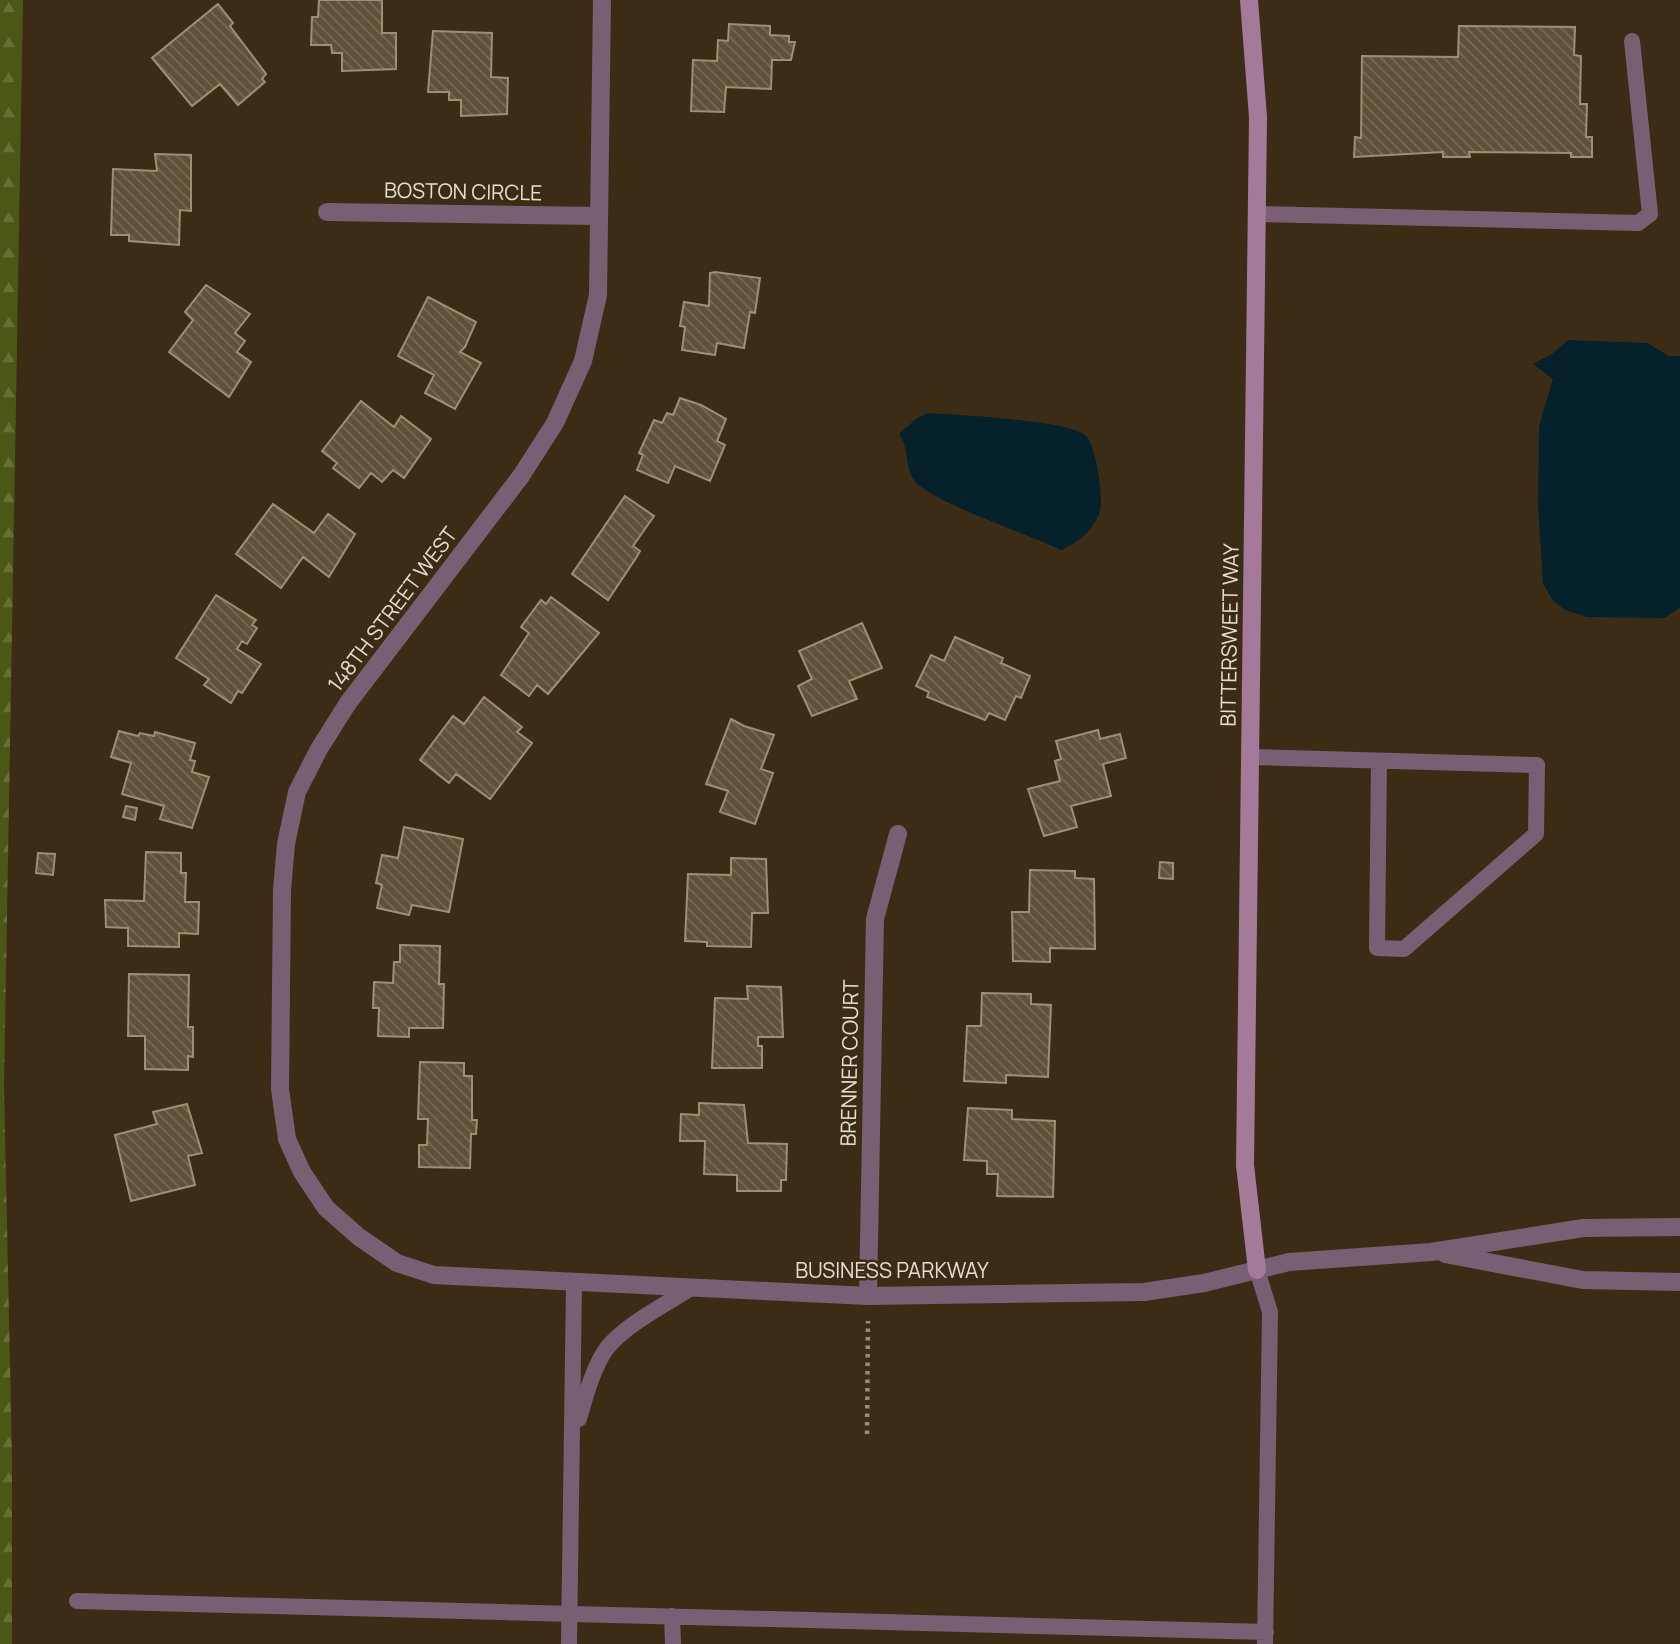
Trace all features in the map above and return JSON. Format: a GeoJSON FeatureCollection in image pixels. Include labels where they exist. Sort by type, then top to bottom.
{"type":"FeatureCollection","features":[{"type":"Feature","properties":{"kind":"street","name":"148TH STREET WEST"},"geometry":{"type":"LineString","coordinates":[[359,1237],[326,1208],[302,1171],[287,1139],[280,1088],[282,890],[286,844],[297,792],[319,749],[348,703],[521,476],[555,423],[583,361],[598,295],[602,0]]}},
{"type":"Feature","properties":{"kind":"street","name":"BITTERSWEET WAY"},"geometry":{"type":"LineString","coordinates":[[1249,0],[1256,63],[1258,117],[1245,1165],[1257,1270]]}},
{"type":"Feature","properties":{"kind":"street","name":"BOSTON CIRCLE"},"geometry":{"type":"LineString","coordinates":[[327,212],[598,216]]}},
{"type":"Feature","properties":{"kind":"street","name":"BRENNER COURT"},"geometry":{"type":"LineString","coordinates":[[867,1296],[875,919],[898,834]]}},
{"type":"Feature","properties":{"kind":"street","name":"BUSINESS PARKWAY"},"geometry":{"type":"LineString","coordinates":[[359,1237],[397,1263],[434,1275],[867,1296],[1144,1292],[1205,1283],[1289,1262],[1431,1252],[1583,1228],[1680,1227]]}},
{"type":"Feature","properties":{"kind":"street","name":"BUSINESS PARKWAY"},"geometry":{"type":"LineString","coordinates":[[1431,1252],[1583,1280],[1680,1282]]}},
{"type":"Feature","properties":{"kind":"lane"},"geometry":{"type":"LineString","coordinates":[[1257,214],[1638,223],[1650,214],[1632,41]]}},
{"type":"Feature","properties":{"kind":"lane"},"geometry":{"type":"LineString","coordinates":[[1250,757],[1538,765],[1536,834],[1404,949],[1377,948],[1380,761]]}},
{"type":"Feature","properties":{"kind":"lane"},"geometry":{"type":"LineString","coordinates":[[77,1601],[672,1616],[1162,1637],[1265,1638],[1270,1312],[1257,1270]]}},
{"type":"Feature","properties":{"kind":"lane"},"geometry":{"type":"LineString","coordinates":[[569,1644],[574,1283]]}},
{"type":"Feature","properties":{"kind":"lane"},"geometry":{"type":"LineString","coordinates":[[573,1438],[588,1388],[607,1349],[637,1322],[691,1288]]}},
{"type":"Feature","properties":{"kind":"lane"},"geometry":{"type":"LineString","coordinates":[[672,1616],[673,1644]]}},
{"type":"Feature","properties":{"kind":"path"},"geometry":{"type":"LineString","coordinates":[[867,1296],[867,1434]]}},
{"type":"Feature","properties":{"kind":"green space"},"geometry":{"type":"Polygon","coordinates":[[[0,0],[23,0],[4,1087],[12,1458],[12,1644],[0,1644],[0,0]]]}},
{"type":"Feature","properties":{"kind":"water"},"geometry":{"type":"Polygon","coordinates":[[[1568,340],[1647,343],[1669,356],[1680,356],[1680,608],[1664,618],[1587,617],[1565,610],[1553,601],[1543,583],[1538,506],[1539,426],[1553,379],[1533,364],[1552,354],[1568,340]]]}},
{"type":"Feature","properties":{"kind":"water"},"geometry":{"type":"Polygon","coordinates":[[[928,413],[1037,422],[1076,430],[1086,436],[1095,456],[1100,491],[1101,507],[1095,523],[1083,536],[1061,550],[960,508],[924,489],[911,474],[905,445],[899,434],[917,418],[928,413]]]}},
{"type":"Feature","properties":{"kind":"building"},"geometry":{"type":"Polygon","coordinates":[[[319,0],[382,0],[382,33],[396,33],[396,69],[342,71],[342,53],[332,53],[331,45],[311,45],[312,17],[318,17],[319,0]]]}},
{"type":"Feature","properties":{"kind":"building"},"geometry":{"type":"Polygon","coordinates":[[[218,4],[233,23],[230,26],[266,74],[262,79],[265,82],[238,105],[220,84],[192,106],[152,58],[218,4]]]}},
{"type":"Feature","properties":{"kind":"building"},"geometry":{"type":"Polygon","coordinates":[[[729,24],[770,26],[770,35],[789,36],[789,42],[795,42],[791,60],[772,60],[771,89],[726,87],[724,112],[691,111],[693,60],[717,61],[718,40],[728,41],[729,24]]]}},
{"type":"Feature","properties":{"kind":"building"},"geometry":{"type":"Polygon","coordinates":[[[1459,26],[1575,27],[1574,55],[1581,56],[1580,104],[1587,104],[1586,137],[1592,137],[1592,157],[1571,157],[1571,153],[1469,152],[1470,157],[1443,157],[1443,152],[1354,157],[1355,137],[1361,138],[1362,56],[1458,57],[1459,26]]]}},
{"type":"Feature","properties":{"kind":"building"},"geometry":{"type":"Polygon","coordinates":[[[433,31],[492,33],[491,77],[508,78],[507,114],[461,116],[461,100],[449,100],[449,92],[428,92],[433,31]]]}},
{"type":"Feature","properties":{"kind":"building"},"geometry":{"type":"Polygon","coordinates":[[[155,154],[191,155],[191,211],[180,210],[179,245],[129,241],[129,235],[111,235],[113,169],[157,171],[155,154]]]}},
{"type":"Feature","properties":{"kind":"building"},"geometry":{"type":"Polygon","coordinates":[[[710,273],[760,278],[755,313],[750,312],[744,348],[717,343],[715,355],[682,350],[685,327],[680,326],[684,302],[709,306],[710,273]]]}},
{"type":"Feature","properties":{"kind":"building"},"geometry":{"type":"Polygon","coordinates":[[[206,285],[250,314],[235,333],[245,341],[237,352],[251,362],[229,397],[169,352],[193,320],[185,312],[206,285]]]}},
{"type":"Feature","properties":{"kind":"building"},"geometry":{"type":"Polygon","coordinates":[[[428,297],[476,322],[460,352],[481,363],[455,409],[425,393],[434,375],[398,356],[428,297]]]}},
{"type":"Feature","properties":{"kind":"building"},"geometry":{"type":"Polygon","coordinates":[[[680,398],[701,405],[726,419],[717,441],[725,445],[710,481],[675,466],[668,483],[637,470],[643,455],[639,453],[654,420],[662,423],[667,413],[673,415],[680,398]]]}},
{"type":"Feature","properties":{"kind":"building"},"geometry":{"type":"Polygon","coordinates":[[[361,401],[394,427],[401,416],[431,439],[404,478],[393,470],[382,482],[371,473],[359,488],[333,468],[337,463],[322,451],[361,401]]]}},
{"type":"Feature","properties":{"kind":"building"},"geometry":{"type":"Polygon","coordinates":[[[625,496],[654,516],[633,546],[640,551],[608,600],[572,574],[625,496]]]}},
{"type":"Feature","properties":{"kind":"building"},"geometry":{"type":"Polygon","coordinates":[[[273,504],[314,533],[328,514],[355,534],[329,577],[303,557],[281,588],[236,554],[273,504]]]}},
{"type":"Feature","properties":{"kind":"building"},"geometry":{"type":"Polygon","coordinates":[[[216,595],[256,620],[252,625],[257,628],[247,644],[242,641],[237,649],[261,664],[242,693],[238,691],[231,703],[204,685],[209,679],[176,658],[216,595]]]}},
{"type":"Feature","properties":{"kind":"building"},"geometry":{"type":"Polygon","coordinates":[[[551,597],[599,633],[548,694],[537,685],[529,696],[501,675],[529,633],[521,627],[541,600],[546,604],[551,597]]]}},
{"type":"Feature","properties":{"kind":"building"},"geometry":{"type":"Polygon","coordinates":[[[862,623],[882,668],[849,681],[857,699],[812,716],[798,686],[812,679],[799,651],[862,623]]]}},
{"type":"Feature","properties":{"kind":"building"},"geometry":{"type":"Polygon","coordinates":[[[955,637],[1003,658],[1001,663],[1030,676],[1021,698],[1016,696],[1005,720],[989,713],[985,720],[927,697],[929,692],[916,686],[931,655],[944,661],[955,637]]]}},
{"type":"Feature","properties":{"kind":"building"},"geometry":{"type":"Polygon","coordinates":[[[484,697],[522,727],[517,732],[532,743],[490,799],[456,774],[449,783],[420,760],[453,716],[464,724],[484,697]]]}},
{"type":"Feature","properties":{"kind":"building"},"geometry":{"type":"Polygon","coordinates":[[[731,719],[774,735],[761,769],[773,773],[755,824],[720,812],[728,791],[706,784],[731,719]]]}},
{"type":"Feature","properties":{"kind":"building"},"geometry":{"type":"Polygon","coordinates":[[[1098,730],[1100,739],[1120,734],[1126,758],[1103,764],[1111,796],[1071,806],[1077,827],[1044,836],[1028,789],[1060,781],[1055,761],[1061,759],[1056,741],[1098,730]]]}},
{"type":"Feature","properties":{"kind":"building"},"geometry":{"type":"Polygon","coordinates":[[[119,731],[138,736],[140,733],[154,736],[155,732],[195,743],[190,760],[195,761],[192,772],[209,777],[192,828],[160,819],[164,806],[122,794],[131,763],[111,757],[119,731]]]}},
{"type":"Feature","properties":{"kind":"building"},"geometry":{"type":"Polygon","coordinates":[[[126,806],[137,808],[135,820],[123,817],[126,806]]]}},
{"type":"Feature","properties":{"kind":"building"},"geometry":{"type":"Polygon","coordinates":[[[404,827],[463,839],[449,912],[412,905],[409,915],[377,908],[382,885],[376,883],[382,855],[398,858],[404,827]]]}},
{"type":"Feature","properties":{"kind":"building"},"geometry":{"type":"Polygon","coordinates":[[[146,852],[181,853],[181,873],[186,873],[185,902],[199,902],[198,934],[179,933],[179,947],[128,946],[128,928],[106,927],[105,900],[144,901],[146,852]]]}},
{"type":"Feature","properties":{"kind":"building"},"geometry":{"type":"Polygon","coordinates":[[[38,853],[55,854],[53,875],[36,873],[38,853]]]}},
{"type":"Feature","properties":{"kind":"building"},"geometry":{"type":"Polygon","coordinates":[[[731,858],[766,859],[768,913],[752,913],[751,947],[707,946],[707,942],[685,941],[688,874],[731,875],[731,858]]]}},
{"type":"Feature","properties":{"kind":"building"},"geometry":{"type":"Polygon","coordinates":[[[1160,862],[1173,863],[1173,879],[1159,878],[1160,862]]]}},
{"type":"Feature","properties":{"kind":"building"},"geometry":{"type":"Polygon","coordinates":[[[1030,870],[1075,871],[1075,878],[1094,879],[1095,949],[1050,948],[1050,962],[1013,961],[1012,912],[1029,912],[1030,870]]]}},
{"type":"Feature","properties":{"kind":"building"},"geometry":{"type":"Polygon","coordinates":[[[400,945],[440,946],[439,984],[444,984],[443,1028],[409,1028],[409,1037],[378,1036],[379,1008],[373,1008],[374,982],[393,983],[394,962],[400,962],[400,945]]]}},
{"type":"Feature","properties":{"kind":"building"},"geometry":{"type":"Polygon","coordinates":[[[129,974],[189,975],[188,1027],[193,1027],[193,1057],[188,1056],[188,1070],[145,1069],[145,1036],[128,1036],[129,974]]]}},
{"type":"Feature","properties":{"kind":"building"},"geometry":{"type":"Polygon","coordinates":[[[747,986],[781,987],[783,1037],[758,1037],[758,1046],[762,1046],[762,1068],[712,1068],[715,998],[748,999],[747,986]]]}},
{"type":"Feature","properties":{"kind":"building"},"geometry":{"type":"Polygon","coordinates":[[[982,993],[1031,994],[1031,1004],[1051,1005],[1048,1077],[1006,1075],[1006,1083],[964,1081],[967,1026],[981,1026],[982,993]]]}},
{"type":"Feature","properties":{"kind":"building"},"geometry":{"type":"Polygon","coordinates":[[[420,1062],[464,1063],[464,1076],[472,1076],[472,1120],[477,1120],[476,1134],[471,1134],[470,1168],[419,1167],[419,1145],[427,1145],[428,1119],[418,1119],[420,1062]]]}},
{"type":"Feature","properties":{"kind":"building"},"geometry":{"type":"Polygon","coordinates":[[[699,1103],[744,1105],[748,1143],[787,1144],[786,1180],[781,1180],[781,1191],[737,1191],[737,1175],[704,1174],[705,1141],[680,1141],[681,1114],[699,1115],[699,1103]]]}},
{"type":"Feature","properties":{"kind":"building"},"geometry":{"type":"Polygon","coordinates":[[[187,1104],[202,1153],[188,1156],[195,1185],[131,1201],[115,1135],[157,1124],[153,1112],[187,1104]]]}},
{"type":"Feature","properties":{"kind":"building"},"geometry":{"type":"Polygon","coordinates":[[[968,1108],[1012,1110],[1012,1119],[1055,1121],[1053,1197],[997,1196],[998,1174],[987,1174],[987,1161],[964,1160],[968,1108]]]}}]}
